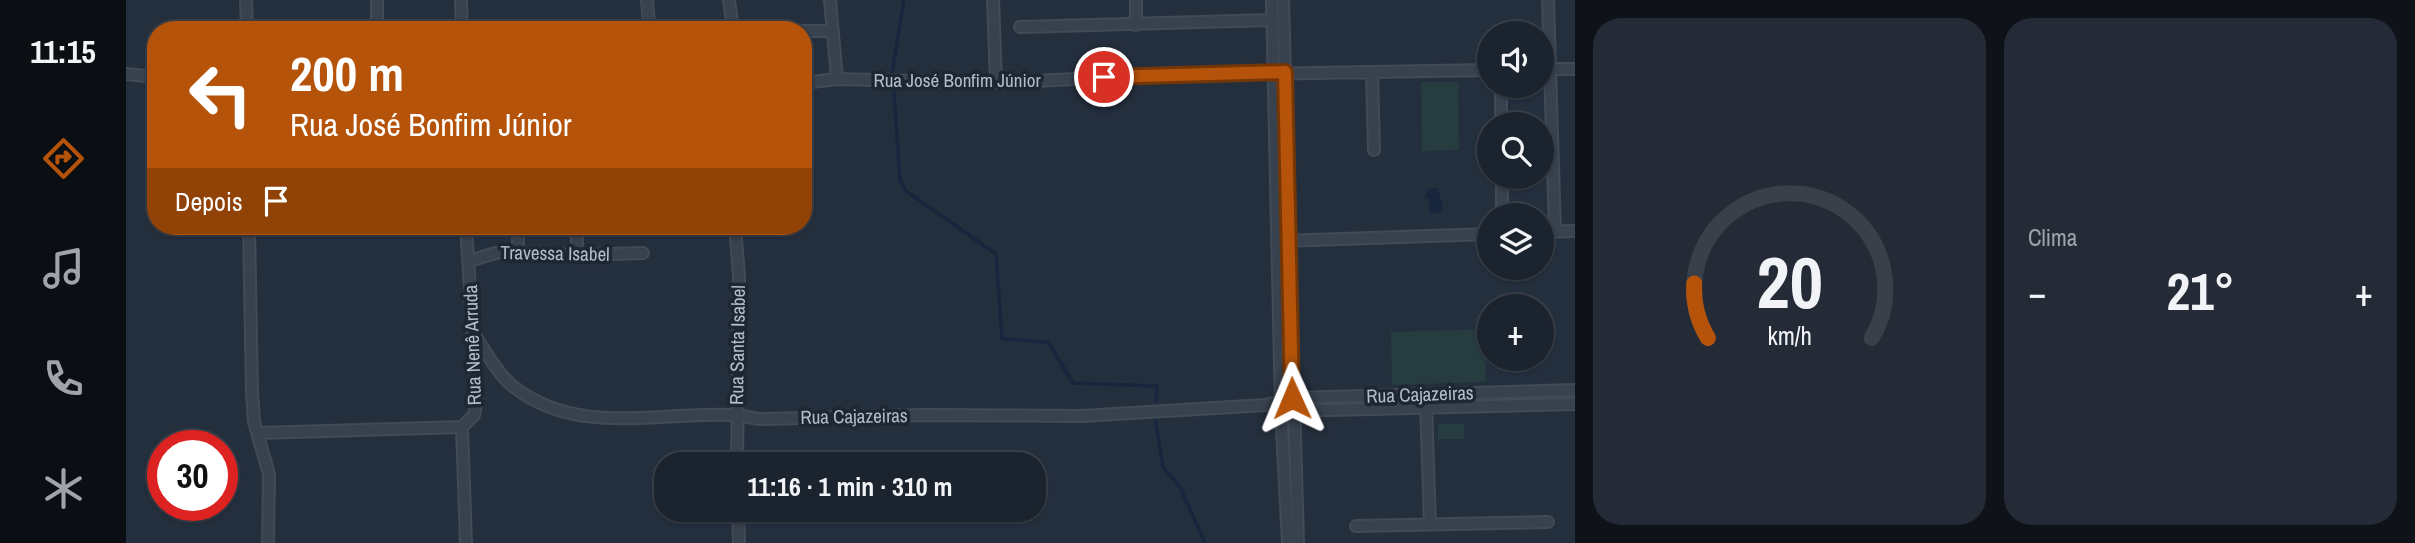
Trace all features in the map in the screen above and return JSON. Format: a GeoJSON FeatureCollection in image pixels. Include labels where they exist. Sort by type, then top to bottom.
{"type":"FeatureCollection","features":[{"type":"Feature","properties":{"kind":"street"},"geometry":{"type":"LineString","coordinates":[[246,0],[247,21]]}},
{"type":"Feature","properties":{"kind":"street"},"geometry":{"type":"LineString","coordinates":[[377,0],[377,21]]}},
{"type":"Feature","properties":{"kind":"street"},"geometry":{"type":"LineString","coordinates":[[461,0],[462,21]]}},
{"type":"Feature","properties":{"kind":"street"},"geometry":{"type":"LineString","coordinates":[[647,0],[649,21]]}},
{"type":"Feature","properties":{"kind":"street"},"geometry":{"type":"LineString","coordinates":[[729,0],[732,21]]}},
{"type":"Feature","properties":{"kind":"street"},"geometry":{"type":"LineString","coordinates":[[830,0],[837,79]]}},
{"type":"Feature","properties":{"kind":"street"},"geometry":{"type":"LineString","coordinates":[[993,0],[996,83]]}},
{"type":"Feature","properties":{"kind":"street"},"geometry":{"type":"LineString","coordinates":[[1136,0],[1136,25]]}},
{"type":"Feature","properties":{"kind":"street"},"geometry":{"type":"LineString","coordinates":[[1272,0],[1272,20],[1280,72]]}},
{"type":"Feature","properties":{"kind":"street"},"geometry":{"type":"LineString","coordinates":[[1283,0],[1280,72],[1288,543]]}},
{"type":"Feature","properties":{"kind":"street"},"geometry":{"type":"LineString","coordinates":[[1548,0],[1548,21]]}},
{"type":"Feature","properties":{"kind":"street"},"geometry":{"type":"LineString","coordinates":[[1020,27],[1272,20]]}},
{"type":"Feature","properties":{"kind":"street"},"geometry":{"type":"LineString","coordinates":[[812,31],[831,31]]}},
{"type":"Feature","properties":{"kind":"street","name":"Rua José Bonfim Júnior"},"geometry":{"type":"LineString","coordinates":[[812,82],[837,79],[996,83],[1280,72],[1477,69]]}},
{"type":"Feature","properties":{"kind":"street"},"geometry":{"type":"LineString","coordinates":[[1554,69],[1575,69]]}},
{"type":"Feature","properties":{"kind":"street"},"geometry":{"type":"LineString","coordinates":[[1372,72],[1374,150]]}},
{"type":"Feature","properties":{"kind":"street"},"geometry":{"type":"LineString","coordinates":[[126,74],[147,76]]}},
{"type":"Feature","properties":{"kind":"street"},"geometry":{"type":"LineString","coordinates":[[1548,98],[1555,232],[1575,231]]}},
{"type":"Feature","properties":{"kind":"street"},"geometry":{"type":"LineString","coordinates":[[1283,241],[1477,234]]}},
{"type":"Feature","properties":{"kind":"street"},"geometry":{"type":"LineString","coordinates":[[249,235],[252,393],[258,433],[269,474],[268,543]]}},
{"type":"Feature","properties":{"kind":"street","name":"Rua Nenê Arruda"},"geometry":{"type":"LineString","coordinates":[[466,543],[463,428],[474,415],[477,405],[475,336],[467,235]]}},
{"type":"Feature","properties":{"kind":"street"},"geometry":{"type":"LineString","coordinates":[[518,235],[518,254]]}},
{"type":"Feature","properties":{"kind":"street"},"geometry":{"type":"LineString","coordinates":[[577,235],[577,255]]}},
{"type":"Feature","properties":{"kind":"street","name":"Rua Santa Isabel"},"geometry":{"type":"LineString","coordinates":[[736,235],[739,272],[737,452]]}},
{"type":"Feature","properties":{"kind":"street","name":"Travessa Isabel"},"geometry":{"type":"LineString","coordinates":[[469,261],[492,252],[577,255],[643,253]]}},
{"type":"Feature","properties":{"kind":"street","name":"Rua Cajazeiras"},"geometry":{"type":"LineString","coordinates":[[475,336],[511,385],[530,399],[549,407],[608,419],[735,415],[760,419],[924,415],[1082,416],[1425,394],[1575,390]]}},
{"type":"Feature","properties":{"kind":"street"},"geometry":{"type":"LineString","coordinates":[[1425,394],[1430,524]]}},
{"type":"Feature","properties":{"kind":"street"},"geometry":{"type":"LineString","coordinates":[[1284,403],[1292,411],[1298,543]]}},
{"type":"Feature","properties":{"kind":"street","name":"Rua Cajazeiras"},"geometry":{"type":"LineString","coordinates":[[1292,411],[1575,404]]}},
{"type":"Feature","properties":{"kind":"street"},"geometry":{"type":"LineString","coordinates":[[258,433],[463,428]]}},
{"type":"Feature","properties":{"kind":"street"},"geometry":{"type":"LineString","coordinates":[[738,522],[739,543]]}},
{"type":"Feature","properties":{"kind":"street"},"geometry":{"type":"LineString","coordinates":[[1356,526],[1548,522]]}},
{"type":"Feature","properties":{"kind":"green space"},"geometry":{"type":"Polygon","coordinates":[[[1421,82],[1458,82],[1459,150],[1422,151],[1421,82]]]}},
{"type":"Feature","properties":{"kind":"green space"},"geometry":{"type":"Polygon","coordinates":[[[1477,329],[1477,371],[1486,371],[1486,382],[1392,385],[1391,332],[1477,329]]]}},
{"type":"Feature","properties":{"kind":"green space"},"geometry":{"type":"Polygon","coordinates":[[[1438,424],[1464,424],[1464,439],[1438,439],[1438,424]]]}},
{"type":"Feature","properties":{"kind":"water"},"geometry":{"type":"Polygon","coordinates":[[[1438,188],[1443,208],[1439,213],[1429,213],[1429,199],[1424,199],[1428,189],[1438,188]]]}},
{"type":"Feature","properties":{"kind":"waterway"},"geometry":{"type":"LineString","coordinates":[[892,74],[904,0]]}},
{"type":"Feature","properties":{"kind":"waterway"},"geometry":{"type":"LineString","coordinates":[[894,93],[900,180],[906,191],[996,254],[1002,339],[1048,342],[1073,383],[1157,386],[1156,401]]}},
{"type":"Feature","properties":{"kind":"waterway"},"geometry":{"type":"LineString","coordinates":[[1155,417],[1163,467],[1180,487],[1205,543]]}},
{"type":"Feature","properties":{"kind":"route"},"geometry":{"type":"LineString","coordinates":[[1104,77],[1285,72],[1292,398]]}}]}
